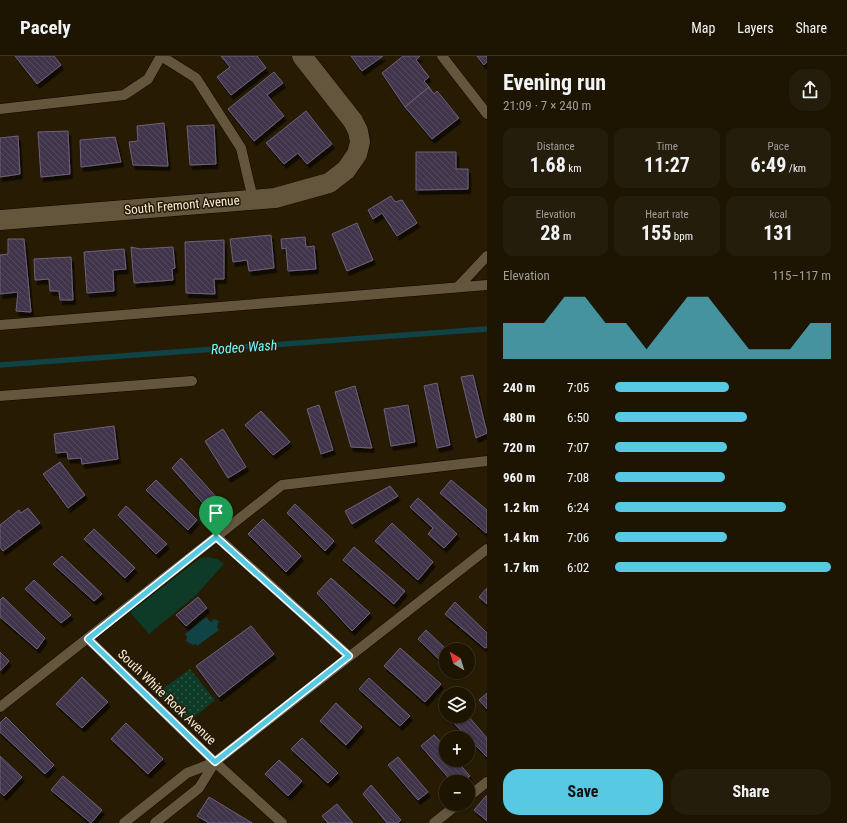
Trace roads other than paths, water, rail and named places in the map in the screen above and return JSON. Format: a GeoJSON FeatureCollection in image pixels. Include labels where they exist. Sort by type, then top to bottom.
{"type":"FeatureCollection","features":[{"type":"Feature","properties":{"kind":"street","name":"South Fremont Avenue"},"geometry":{"type":"LineString","coordinates":[[0,220],[275,198],[329,183],[340,176],[360,153],[358,131],[353,121],[302,56]]}},
{"type":"Feature","properties":{"kind":"lane"},"geometry":{"type":"LineString","coordinates":[[0,109],[124,95],[148,79],[161,56],[196,78],[241,148],[253,199]]}},
{"type":"Feature","properties":{"kind":"lane"},"geometry":{"type":"LineString","coordinates":[[442,56],[487,114]]}},
{"type":"Feature","properties":{"kind":"lane"},"geometry":{"type":"LineString","coordinates":[[458,286],[487,256]]}},
{"type":"Feature","properties":{"kind":"lane"},"geometry":{"type":"LineString","coordinates":[[0,325],[458,286],[487,285]]}},
{"type":"Feature","properties":{"kind":"lane"},"geometry":{"type":"LineString","coordinates":[[0,396],[192,380]]}},
{"type":"Feature","properties":{"kind":"lane"},"geometry":{"type":"LineString","coordinates":[[0,707],[282,485],[487,461]]}},
{"type":"Feature","properties":{"kind":"lane"},"geometry":{"type":"LineString","coordinates":[[216,537],[349,656]]}},
{"type":"Feature","properties":{"kind":"lane"},"geometry":{"type":"LineString","coordinates":[[124,823],[187,773],[215,762],[487,549]]}},
{"type":"Feature","properties":{"kind":"lane","name":"South White Rock Avenue"},"geometry":{"type":"LineString","coordinates":[[88,639],[215,762],[282,823]]}},
{"type":"Feature","properties":{"kind":"lane"},"geometry":{"type":"LineString","coordinates":[[155,823],[199,788],[215,762]]}},
{"type":"Feature","properties":{"kind":"lane"},"geometry":{"type":"LineString","coordinates":[[475,791],[487,782]]}},
{"type":"Feature","properties":{"kind":"lane"},"geometry":{"type":"LineString","coordinates":[[434,823],[449,811]]}},
{"type":"Feature","properties":{"kind":"water"},"geometry":{"type":"Polygon","coordinates":[[[206,617],[211,622],[214,619],[219,621],[217,627],[219,630],[197,646],[196,644],[193,645],[186,641],[187,637],[185,634],[206,617]]]}},
{"type":"Feature","properties":{"kind":"waterway","name":"Rodeo Wash"},"geometry":{"type":"LineString","coordinates":[[0,365],[487,329]]}}]}
